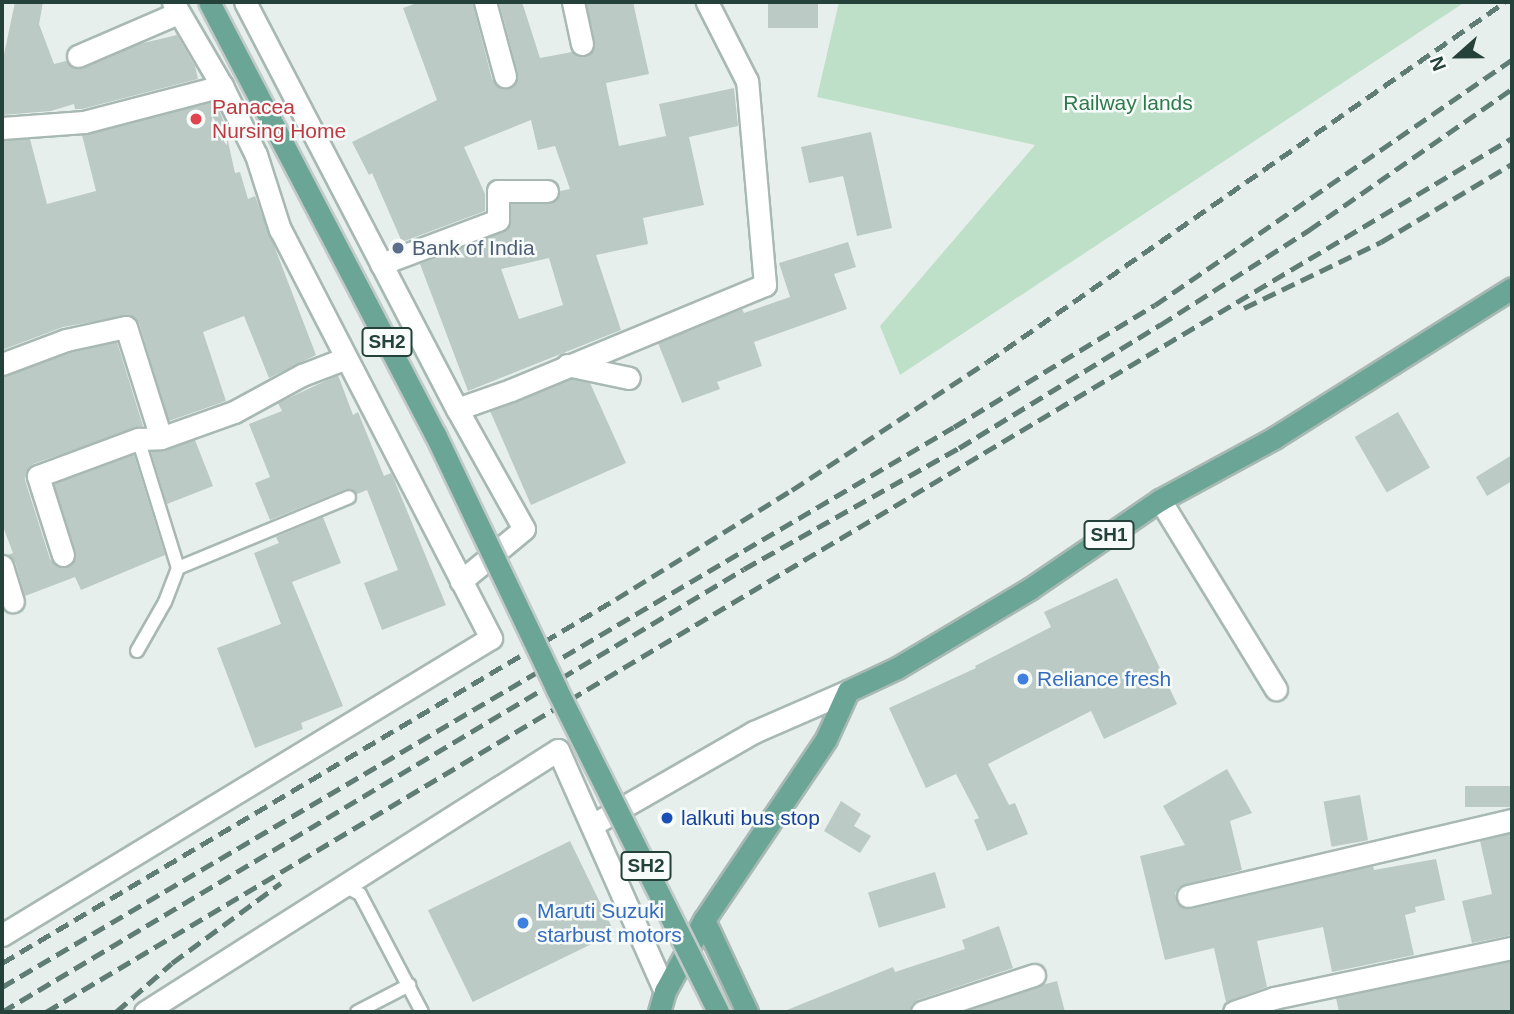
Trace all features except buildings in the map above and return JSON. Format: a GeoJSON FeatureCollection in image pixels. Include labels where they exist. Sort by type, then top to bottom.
{"type":"FeatureCollection","features":[{"type":"Feature","properties":{"kind":"main road","name":"SH2"},"geometry":{"type":"LineString","coordinates":[[209,2],[435,434],[556,688],[718,1012]]}},
{"type":"Feature","properties":{"kind":"main road","name":"SH1"},"geometry":{"type":"LineString","coordinates":[[848,691],[897,668],[1031,588],[1160,500],[1274,438],[1512,288]]}},
{"type":"Feature","properties":{"kind":"main road"},"geometry":{"type":"LineString","coordinates":[[659,1012],[665,991],[704,920],[826,739],[848,691]]}},
{"type":"Feature","properties":{"kind":"main road"},"geometry":{"type":"LineString","coordinates":[[704,920],[747,1012]]}},
{"type":"Feature","properties":{"kind":"main road"},"geometry":{"type":"LineString","coordinates":[[665,991],[677,1012]]}},
{"type":"Feature","properties":{"kind":"street"},"geometry":{"type":"LineString","coordinates":[[245,2],[457,409],[524,529],[461,581]]}},
{"type":"Feature","properties":{"kind":"street"},"geometry":{"type":"LineString","coordinates":[[485,2],[505,76]]}},
{"type":"Feature","properties":{"kind":"street"},"geometry":{"type":"LineString","coordinates":[[573,2],[582,44]]}},
{"type":"Feature","properties":{"kind":"street"},"geometry":{"type":"LineString","coordinates":[[457,409],[511,390],[765,285],[747,81],[707,2]]}},
{"type":"Feature","properties":{"kind":"street"},"geometry":{"type":"LineString","coordinates":[[2,935],[491,638],[280,230],[256,155],[222,86],[175,7],[78,55]]}},
{"type":"Feature","properties":{"kind":"street"},"geometry":{"type":"LineString","coordinates":[[2,128],[84,122],[222,86]]}},
{"type":"Feature","properties":{"kind":"street"},"geometry":{"type":"LineString","coordinates":[[381,264],[498,219],[498,191],[548,191]]}},
{"type":"Feature","properties":{"kind":"street"},"geometry":{"type":"LineString","coordinates":[[2,364],[66,340],[126,327],[162,438]]}},
{"type":"Feature","properties":{"kind":"street"},"geometry":{"type":"LineString","coordinates":[[63,555],[38,476],[138,439],[162,438],[234,412],[302,375],[346,358]]}},
{"type":"Feature","properties":{"kind":"street"},"geometry":{"type":"LineString","coordinates":[[567,365],[629,378]]}},
{"type":"Feature","properties":{"kind":"street"},"geometry":{"type":"LineString","coordinates":[[1160,500],[1276,689]]}},
{"type":"Feature","properties":{"kind":"street"},"geometry":{"type":"LineString","coordinates":[[2,566],[13,601]]}},
{"type":"Feature","properties":{"kind":"street"},"geometry":{"type":"LineString","coordinates":[[592,825],[754,732],[848,691]]}},
{"type":"Feature","properties":{"kind":"street"},"geometry":{"type":"LineString","coordinates":[[145,1012],[346,887],[558,750],[665,991]]}},
{"type":"Feature","properties":{"kind":"street"},"geometry":{"type":"LineString","coordinates":[[1188,896],[1512,820]]}},
{"type":"Feature","properties":{"kind":"street"},"geometry":{"type":"LineString","coordinates":[[1234,1012],[1274,998],[1512,948]]}},
{"type":"Feature","properties":{"kind":"street"},"geometry":{"type":"LineString","coordinates":[[922,1012],[1034,975]]}},
{"type":"Feature","properties":{"kind":"lane"},"geometry":{"type":"LineString","coordinates":[[137,651],[165,602],[178,568],[138,439]]}},
{"type":"Feature","properties":{"kind":"lane"},"geometry":{"type":"LineString","coordinates":[[178,568],[349,497]]}},
{"type":"Feature","properties":{"kind":"lane"},"geometry":{"type":"LineString","coordinates":[[346,887],[360,894],[422,1012]]}},
{"type":"Feature","properties":{"kind":"lane"},"geometry":{"type":"LineString","coordinates":[[357,1012],[409,985]]}},
{"type":"Feature","properties":{"kind":"green space","name":"Railway lands"},"geometry":{"type":"Polygon","coordinates":[[[839,2],[1465,2],[900,375],[880,326],[1035,145],[817,97],[839,2]]]}},
{"type":"Feature","properties":{"kind":"railway"},"geometry":{"type":"LineString","coordinates":[[2,963],[616,599],[792,490],[987,362],[1505,2]]}},
{"type":"Feature","properties":{"kind":"railway"},"geometry":{"type":"LineString","coordinates":[[2,987],[954,427],[1155,305],[1512,60]]}},
{"type":"Feature","properties":{"kind":"railway"},"geometry":{"type":"LineString","coordinates":[[2,1012],[744,569],[959,448],[1309,230],[1512,89]]}},
{"type":"Feature","properties":{"kind":"railway"},"geometry":{"type":"LineString","coordinates":[[46,1012],[1512,138]]}},
{"type":"Feature","properties":{"kind":"railway"},"geometry":{"type":"LineString","coordinates":[[1244,308],[1381,242],[1512,164]]}},
{"type":"Feature","properties":{"kind":"railway"},"geometry":{"type":"LineString","coordinates":[[116,1012],[172,963],[281,883]]}},
{"type":"Feature","properties":{"kind":"place","name":"Panacea Nursing Home"},"geometry":{"type":"Point","coordinates":[196,119]}},
{"type":"Feature","properties":{"kind":"place","name":"Bank of India"},"geometry":{"type":"Point","coordinates":[398,248]}},
{"type":"Feature","properties":{"kind":"place","name":"Reliance fresh"},"geometry":{"type":"Point","coordinates":[1023,679]}},
{"type":"Feature","properties":{"kind":"place","name":"lalkuti bus stop"},"geometry":{"type":"Point","coordinates":[667,818]}},
{"type":"Feature","properties":{"kind":"place","name":"Maruti Suzuki starbust motors"},"geometry":{"type":"Point","coordinates":[523,923]}}]}
